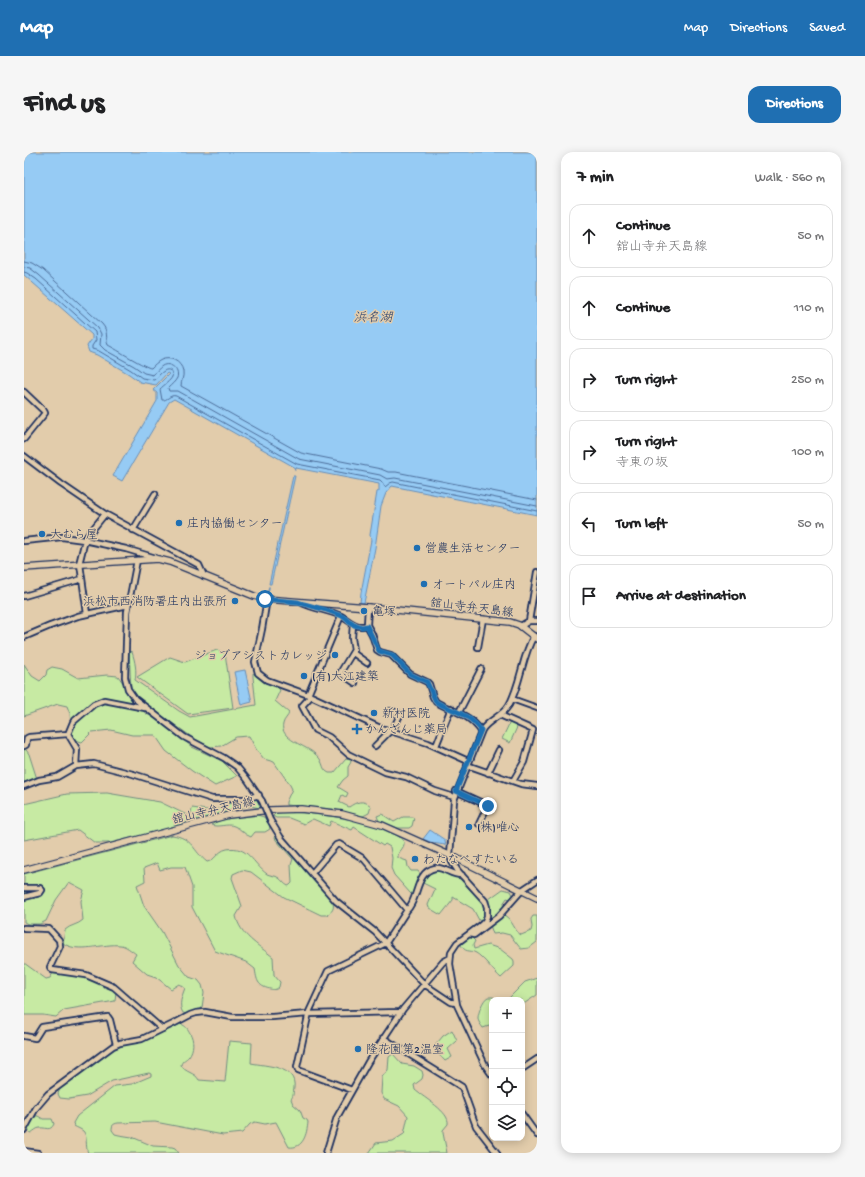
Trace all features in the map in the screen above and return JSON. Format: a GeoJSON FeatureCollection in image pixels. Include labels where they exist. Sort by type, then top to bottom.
{"type":"FeatureCollection","features":[{"type":"Feature","properties":{"kind":"main road","name":"舘山寺弁天島線"},"geometry":{"type":"LineString","coordinates":[[24,568],[158,559],[170,562],[254,596],[267,599],[320,606],[368,607],[513,622],[536,637]]}},
{"type":"Feature","properties":{"kind":"main road","name":"舘山寺弁天島線"},"geometry":{"type":"LineString","coordinates":[[24,870],[224,817],[250,812],[280,809],[322,811],[362,819],[401,833],[537,898]]}},
{"type":"Feature","properties":{"kind":"street"},"geometry":{"type":"LineString","coordinates":[[24,392],[45,413],[24,438]]}},
{"type":"Feature","properties":{"kind":"street"},"geometry":{"type":"LineString","coordinates":[[24,456],[61,484],[105,514],[199,565],[204,576]]}},
{"type":"Feature","properties":{"kind":"street"},"geometry":{"type":"LineString","coordinates":[[133,530],[155,494]]}},
{"type":"Feature","properties":{"kind":"street"},"geometry":{"type":"LineString","coordinates":[[87,614],[80,564],[84,540],[105,514]]}},
{"type":"Feature","properties":{"kind":"street"},"geometry":{"type":"LineString","coordinates":[[24,541],[62,537],[84,540],[158,559]]}},
{"type":"Feature","properties":{"kind":"street"},"geometry":{"type":"LineString","coordinates":[[137,560],[128,605],[126,681],[132,696],[188,740],[231,762],[242,773],[259,795],[270,820],[281,838],[341,905],[369,926],[424,984],[456,1004]]}},
{"type":"Feature","properties":{"kind":"street"},"geometry":{"type":"LineString","coordinates":[[529,621],[537,572]]}},
{"type":"Feature","properties":{"kind":"street"},"geometry":{"type":"LineString","coordinates":[[24,596],[82,579]]}},
{"type":"Feature","properties":{"kind":"street"},"geometry":{"type":"LineString","coordinates":[[267,599],[255,662],[256,670],[264,678],[309,695],[378,727],[436,746],[488,773],[525,785],[537,786]]}},
{"type":"Feature","properties":{"kind":"street"},"geometry":{"type":"LineString","coordinates":[[24,637],[50,626],[87,614],[128,605]]}},
{"type":"Feature","properties":{"kind":"street"},"geometry":{"type":"LineString","coordinates":[[320,606],[341,616],[353,624],[362,627],[367,626]]}},
{"type":"Feature","properties":{"kind":"street"},"geometry":{"type":"LineString","coordinates":[[368,607],[367,626],[372,634],[377,650],[392,655],[410,674],[427,682],[436,702],[459,712],[470,719],[481,730]]}},
{"type":"Feature","properties":{"kind":"street"},"geometry":{"type":"LineString","coordinates":[[341,616],[309,695],[302,706],[313,728],[329,737],[345,752],[385,772],[406,777],[435,791],[454,797]]}},
{"type":"Feature","properties":{"kind":"street"},"geometry":{"type":"LineString","coordinates":[[478,647],[483,619]]}},
{"type":"Feature","properties":{"kind":"street"},"geometry":{"type":"LineString","coordinates":[[521,626],[529,621],[537,621]]}},
{"type":"Feature","properties":{"kind":"street"},"geometry":{"type":"LineString","coordinates":[[353,624],[353,653],[340,673],[355,683]]}},
{"type":"Feature","properties":{"kind":"street"},"geometry":{"type":"LineString","coordinates":[[489,1071],[456,1004],[451,968],[450,958],[457,943],[485,921],[487,916],[487,907],[484,899],[462,876],[454,865],[450,856],[453,804],[456,791],[481,730],[488,722],[506,710],[512,699],[526,656],[536,637]]}},
{"type":"Feature","properties":{"kind":"street"},"geometry":{"type":"LineString","coordinates":[[353,653],[367,663]]}},
{"type":"Feature","properties":{"kind":"street"},"geometry":{"type":"LineString","coordinates":[[459,712],[481,669]]}},
{"type":"Feature","properties":{"kind":"street"},"geometry":{"type":"LineString","coordinates":[[512,699],[537,708]]}},
{"type":"Feature","properties":{"kind":"street"},"geometry":{"type":"LineString","coordinates":[[68,734],[73,722],[94,704],[104,700],[146,708]]}},
{"type":"Feature","properties":{"kind":"street"},"geometry":{"type":"LineString","coordinates":[[436,746],[451,708]]}},
{"type":"Feature","properties":{"kind":"street"},"geometry":{"type":"LineString","coordinates":[[375,746],[391,731],[400,714],[390,711]]}},
{"type":"Feature","properties":{"kind":"street"},"geometry":{"type":"LineString","coordinates":[[500,715],[533,730],[524,762],[513,781]]}},
{"type":"Feature","properties":{"kind":"street"},"geometry":{"type":"LineString","coordinates":[[24,746],[26,746],[26,738],[29,737],[68,734]]}},
{"type":"Feature","properties":{"kind":"street"},"geometry":{"type":"LineString","coordinates":[[68,734],[77,749],[76,766]]}},
{"type":"Feature","properties":{"kind":"street"},"geometry":{"type":"LineString","coordinates":[[488,773],[499,750]]}},
{"type":"Feature","properties":{"kind":"street"},"geometry":{"type":"LineString","coordinates":[[24,786],[39,780],[57,777],[76,766],[94,764],[212,799],[245,799],[259,795]]}},
{"type":"Feature","properties":{"kind":"street"},"geometry":{"type":"LineString","coordinates":[[456,791],[490,806],[479,824]]}},
{"type":"Feature","properties":{"kind":"street"},"geometry":{"type":"LineString","coordinates":[[312,873],[339,844],[364,859],[407,910]]}},
{"type":"Feature","properties":{"kind":"street"},"geometry":{"type":"LineString","coordinates":[[352,1090],[298,1070],[297,1068],[308,1014],[328,971],[386,943],[413,901],[421,878],[433,869],[439,868],[455,875],[462,876]]}},
{"type":"Feature","properties":{"kind":"street"},"geometry":{"type":"LineString","coordinates":[[469,934],[474,935],[499,916],[522,890],[537,880]]}},
{"type":"Feature","properties":{"kind":"street"},"geometry":{"type":"LineString","coordinates":[[24,888],[40,888],[42,890],[40,893],[24,897]]}},
{"type":"Feature","properties":{"kind":"street"},"geometry":{"type":"LineString","coordinates":[[24,928],[49,929],[59,940],[60,946],[50,967],[52,970],[86,974],[114,988],[162,1028]]}},
{"type":"Feature","properties":{"kind":"street"},"geometry":{"type":"LineString","coordinates":[[326,1153],[337,1117],[383,1038],[401,1012],[424,984],[443,962],[450,958]]}},
{"type":"Feature","properties":{"kind":"street"},"geometry":{"type":"LineString","coordinates":[[24,1130],[36,1108],[48,1094],[116,1044],[137,1040],[173,1024],[190,1014],[205,1012],[232,1017],[278,1017],[308,1014],[401,1012]]}},
{"type":"Feature","properties":{"kind":"street"},"geometry":{"type":"LineString","coordinates":[[24,1036],[35,1038],[42,1027],[108,1017],[116,1044]]}},
{"type":"Feature","properties":{"kind":"street"},"geometry":{"type":"LineString","coordinates":[[383,1038],[462,1087],[476,1126],[497,1153]]}},
{"type":"Feature","properties":{"kind":"street"},"geometry":{"type":"LineString","coordinates":[[525,1067],[537,1058]]}},
{"type":"Feature","properties":{"kind":"street"},"geometry":{"type":"LineString","coordinates":[[525,1118],[537,1135]]}},
{"type":"Feature","properties":{"kind":"street"},"geometry":{"type":"LineString","coordinates":[[24,1151],[38,1153]]}},
{"type":"Feature","properties":{"kind":"green space"},"geometry":{"type":"Polygon","coordinates":[[[217,650],[225,653],[233,708],[188,714],[137,677],[170,657],[185,662],[217,650]]]}},
{"type":"Feature","properties":{"kind":"green space"},"geometry":{"type":"Polygon","coordinates":[[[129,651],[132,652],[135,662],[135,680],[190,717],[256,705],[253,673],[263,682],[276,686],[280,690],[275,701],[289,713],[283,724],[285,734],[294,742],[315,754],[329,773],[334,773],[346,759],[349,758],[351,762],[348,767],[348,776],[338,787],[348,793],[346,797],[342,795],[339,802],[349,807],[357,803],[365,802],[371,806],[369,813],[363,816],[332,809],[286,805],[292,789],[290,785],[274,762],[264,759],[256,749],[249,736],[236,737],[221,746],[210,747],[193,738],[135,696],[131,688],[129,651]]]}},
{"type":"Feature","properties":{"kind":"green space"},"geometry":{"type":"Polygon","coordinates":[[[24,664],[32,676],[40,681],[46,675],[47,670],[52,667],[62,669],[78,678],[107,675],[118,676],[145,713],[161,722],[192,747],[222,761],[237,776],[215,786],[166,751],[155,735],[132,735],[111,730],[92,732],[82,742],[72,739],[70,714],[67,706],[58,704],[24,716],[24,664]]]}},
{"type":"Feature","properties":{"kind":"green space"},"geometry":{"type":"Polygon","coordinates":[[[510,722],[518,725],[510,743],[502,739],[510,722]]]}},
{"type":"Feature","properties":{"kind":"green space"},"geometry":{"type":"Polygon","coordinates":[[[24,747],[29,754],[37,779],[24,784],[24,747]]]}},
{"type":"Feature","properties":{"kind":"green space"},"geometry":{"type":"Polygon","coordinates":[[[107,793],[160,802],[191,817],[192,808],[214,811],[228,804],[256,798],[260,808],[250,806],[239,808],[187,824],[110,843],[95,843],[78,830],[24,840],[24,804],[67,794],[107,793]]]}},
{"type":"Feature","properties":{"kind":"green space"},"geometry":{"type":"Polygon","coordinates":[[[291,812],[317,814],[352,820],[385,829],[397,835],[404,842],[398,858],[407,861],[408,867],[411,871],[418,871],[420,874],[414,895],[411,894],[394,875],[391,868],[392,858],[390,847],[385,844],[383,846],[354,827],[352,830],[331,821],[329,826],[313,819],[304,824],[289,818],[276,818],[273,816],[276,813],[291,812]]]}},
{"type":"Feature","properties":{"kind":"green space"},"geometry":{"type":"Polygon","coordinates":[[[382,814],[394,822],[403,817],[412,817],[414,818],[412,826],[409,828],[398,828],[379,821],[377,816],[382,814]]]}},
{"type":"Feature","properties":{"kind":"green space"},"geometry":{"type":"Polygon","coordinates":[[[257,815],[264,817],[269,824],[270,829],[265,832],[255,832],[251,837],[234,826],[211,825],[227,819],[257,815]]]}},
{"type":"Feature","properties":{"kind":"green space"},"geometry":{"type":"Polygon","coordinates":[[[172,835],[189,842],[207,862],[212,860],[224,850],[240,850],[250,856],[267,874],[278,877],[288,886],[292,883],[291,865],[293,859],[276,840],[276,835],[330,897],[333,902],[333,909],[327,915],[321,915],[284,897],[251,872],[242,870],[233,874],[232,878],[242,906],[236,916],[238,923],[250,939],[273,957],[274,975],[280,982],[277,989],[274,990],[262,986],[258,982],[255,969],[246,962],[215,951],[192,907],[192,887],[185,867],[171,867],[160,870],[157,863],[144,868],[145,881],[137,885],[144,906],[162,932],[179,965],[189,977],[198,980],[202,985],[204,993],[202,1008],[198,1011],[187,1014],[183,1013],[181,1004],[185,988],[179,984],[171,989],[156,977],[147,974],[132,961],[136,954],[126,947],[122,945],[114,945],[76,948],[63,943],[65,930],[83,920],[81,901],[84,890],[69,882],[56,900],[46,921],[40,924],[28,924],[24,922],[24,874],[172,835]]]}},
{"type":"Feature","properties":{"kind":"green space"},"geometry":{"type":"Polygon","coordinates":[[[439,869],[460,879],[483,903],[484,915],[480,922],[473,909],[453,897],[453,900],[441,915],[429,908],[428,905],[435,889],[421,882],[428,873],[439,869]]]}},
{"type":"Feature","properties":{"kind":"green space"},"geometry":{"type":"Polygon","coordinates":[[[503,889],[511,891],[513,895],[510,899],[507,898],[503,904],[504,908],[498,915],[489,921],[489,899],[503,889]]]}},
{"type":"Feature","properties":{"kind":"green space"},"geometry":{"type":"Polygon","coordinates":[[[504,915],[521,935],[531,931],[531,919],[533,916],[537,916],[537,942],[529,948],[521,949],[510,935],[502,933],[493,934],[490,925],[504,915]]]}},
{"type":"Feature","properties":{"kind":"green space"},"geometry":{"type":"Polygon","coordinates":[[[471,937],[475,941],[473,945],[474,949],[488,945],[500,949],[513,959],[514,966],[501,978],[479,955],[464,949],[460,943],[466,938],[471,937]]]}},
{"type":"Feature","properties":{"kind":"green space"},"geometry":{"type":"Polygon","coordinates":[[[24,963],[46,979],[50,978],[53,973],[82,975],[116,991],[115,1001],[64,1010],[56,1017],[24,1015],[24,963]]]}},
{"type":"Feature","properties":{"kind":"green space"},"geometry":{"type":"Polygon","coordinates":[[[537,978],[537,995],[525,1003],[525,997],[510,997],[525,982],[537,978]]]}},
{"type":"Feature","properties":{"kind":"green space"},"geometry":{"type":"Polygon","coordinates":[[[489,997],[489,1026],[483,1028],[478,1021],[478,1016],[486,998],[489,997]]]}},
{"type":"Feature","properties":{"kind":"green space"},"geometry":{"type":"Polygon","coordinates":[[[181,1024],[186,1027],[189,1032],[193,1044],[191,1053],[181,1065],[185,1070],[195,1075],[199,1080],[225,1082],[229,1041],[252,1043],[251,1063],[279,1068],[291,1075],[294,1081],[294,1088],[291,1099],[293,1104],[300,1110],[303,1118],[308,1122],[305,1136],[298,1146],[289,1147],[276,1122],[265,1124],[255,1122],[250,1124],[242,1133],[223,1135],[155,1122],[118,1123],[114,1124],[112,1127],[115,1134],[132,1137],[153,1146],[172,1147],[179,1153],[88,1153],[85,1133],[74,1126],[73,1123],[77,1116],[115,1086],[132,1084],[151,1076],[151,1074],[149,1073],[112,1081],[87,1096],[69,1099],[60,1098],[58,1094],[60,1088],[114,1047],[181,1024]]]}},
{"type":"Feature","properties":{"kind":"green space"},"geometry":{"type":"Polygon","coordinates":[[[452,1030],[457,1041],[448,1049],[452,1057],[445,1061],[433,1048],[443,1036],[452,1030]]]}},
{"type":"Feature","properties":{"kind":"green space"},"geometry":{"type":"Polygon","coordinates":[[[393,1054],[402,1064],[414,1066],[422,1071],[422,1079],[414,1085],[415,1090],[441,1110],[448,1119],[448,1124],[443,1130],[447,1153],[369,1153],[376,1143],[393,1141],[404,1134],[408,1116],[399,1106],[384,1099],[381,1093],[382,1077],[388,1070],[389,1057],[393,1054]]]}},
{"type":"Feature","properties":{"kind":"green space"},"geometry":{"type":"Polygon","coordinates":[[[35,1116],[43,1119],[52,1119],[54,1124],[49,1129],[39,1128],[31,1133],[29,1132],[28,1127],[35,1116]]]}},
{"type":"Feature","properties":{"kind":"water","name":"浜名湖"},"geometry":{"type":"Polygon","coordinates":[[[24,152],[537,152],[537,515],[392,486],[386,493],[381,506],[375,548],[364,603],[360,603],[379,484],[296,468],[174,399],[169,402],[122,481],[113,476],[157,401],[157,393],[153,390],[169,374],[167,373],[156,385],[140,382],[97,355],[89,352],[87,346],[92,339],[92,335],[24,275],[24,152]]]}},
{"type":"Feature","properties":{"kind":"water"},"geometry":{"type":"Polygon","coordinates":[[[293,476],[295,476],[271,584],[269,584],[293,476]]]}},
{"type":"Feature","properties":{"kind":"water"},"geometry":{"type":"Polygon","coordinates":[[[245,670],[252,702],[241,705],[234,672],[245,670]]]}},
{"type":"Feature","properties":{"kind":"water"},"geometry":{"type":"Polygon","coordinates":[[[430,830],[445,840],[446,845],[423,839],[430,830]]]}},
{"type":"Feature","properties":{"kind":"waterway"},"geometry":{"type":"LineString","coordinates":[[267,596],[269,587]]}},
{"type":"Feature","properties":{"kind":"place","name":"庄内協働センター"},"geometry":{"type":"Point","coordinates":[179,523]}},
{"type":"Feature","properties":{"kind":"place","name":"大むら屋"},"geometry":{"type":"Point","coordinates":[42,534]}},
{"type":"Feature","properties":{"kind":"place","name":"営農生活センター"},"geometry":{"type":"Point","coordinates":[417,548]}},
{"type":"Feature","properties":{"kind":"place","name":"オートパル庄内"},"geometry":{"type":"Point","coordinates":[424,584]}},
{"type":"Feature","properties":{"kind":"place","name":"浜松市西消防署庄内出張所"},"geometry":{"type":"Point","coordinates":[235,601]}},
{"type":"Feature","properties":{"kind":"place","name":"亀塚"},"geometry":{"type":"Point","coordinates":[364,611]}},
{"type":"Feature","properties":{"kind":"place","name":"ジョブアシストカレッジ"},"geometry":{"type":"Point","coordinates":[335,655]}},
{"type":"Feature","properties":{"kind":"place","name":"(有)大江建築"},"geometry":{"type":"Point","coordinates":[304,676]}},
{"type":"Feature","properties":{"kind":"place","name":"新村医院"},"geometry":{"type":"Point","coordinates":[374,713]}},
{"type":"Feature","properties":{"kind":"place","name":"かんざんじ薬局"},"geometry":{"type":"Point","coordinates":[357,729]}},
{"type":"Feature","properties":{"kind":"place","name":"(株)唯心"},"geometry":{"type":"Point","coordinates":[469,827]}},
{"type":"Feature","properties":{"kind":"place","name":"わたなべすたいる"},"geometry":{"type":"Point","coordinates":[415,859]}},
{"type":"Feature","properties":{"kind":"place","name":"隆花園第2温室"},"geometry":{"type":"Point","coordinates":[358,1049]}},
{"type":"Feature","properties":{"kind":"route"},"geometry":{"type":"LineString","coordinates":[[265,599],[298,602],[342,616],[354,625],[362,627],[367,626],[372,634],[377,650],[392,655],[410,674],[427,682],[436,702],[461,713],[474,722],[481,730],[456,791],[488,806]]}}]}
